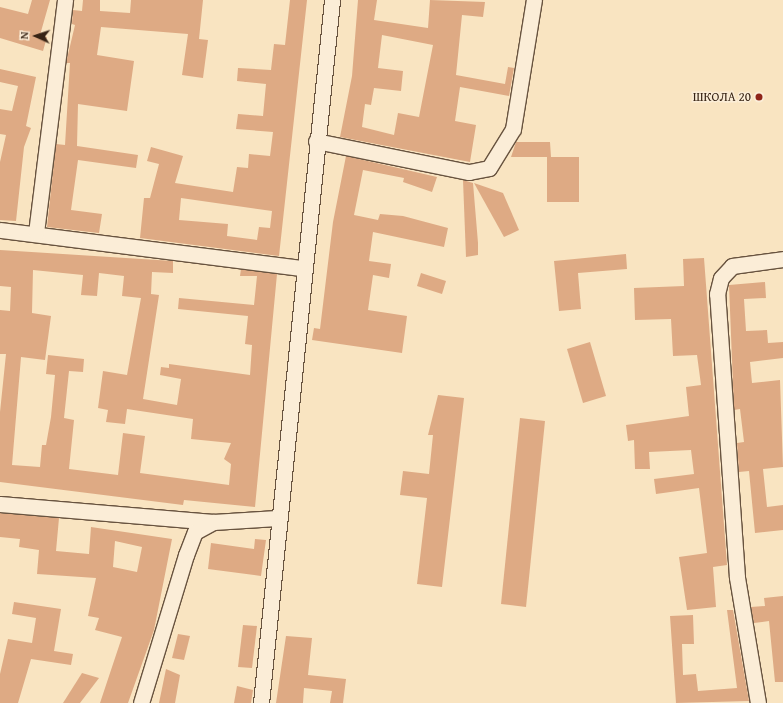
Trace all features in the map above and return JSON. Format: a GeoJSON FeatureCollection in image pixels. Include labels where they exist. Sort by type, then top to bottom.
{"type":"FeatureCollection","features":[{"type":"Feature","properties":{"kind":"street"},"geometry":{"type":"LineString","coordinates":[[36,233],[65,0]]}},
{"type":"Feature","properties":{"kind":"street"},"geometry":{"type":"LineString","coordinates":[[260,703],[302,268],[332,0]]}},
{"type":"Feature","properties":{"kind":"street"},"geometry":{"type":"LineString","coordinates":[[316,141],[469,172],[489,168],[513,129],[534,0]]}},
{"type":"Feature","properties":{"kind":"street"},"geometry":{"type":"LineString","coordinates":[[0,230],[36,233],[302,268]]}},
{"type":"Feature","properties":{"kind":"street"},"geometry":{"type":"LineString","coordinates":[[758,703],[737,578],[716,294],[721,278],[732,266],[783,259]]}},
{"type":"Feature","properties":{"kind":"street"},"geometry":{"type":"LineString","coordinates":[[0,504],[213,522],[277,518]]}},
{"type":"Feature","properties":{"kind":"street"},"geometry":{"type":"LineString","coordinates":[[141,703],[186,555],[195,532],[213,522]]}},
{"type":"Feature","properties":{"kind":"building"},"geometry":{"type":"Polygon","coordinates":[[[32,0],[50,0],[40,35],[47,37],[43,51],[0,38],[0,7],[28,14],[32,0]]]}},
{"type":"Feature","properties":{"kind":"building"},"geometry":{"type":"Polygon","coordinates":[[[83,0],[100,0],[100,11],[130,13],[131,0],[203,0],[199,39],[208,40],[203,78],[182,75],[188,34],[101,27],[97,55],[134,61],[127,111],[78,104],[77,146],[138,155],[136,168],[78,160],[71,210],[102,214],[99,233],[47,227],[56,144],[65,145],[70,63],[66,63],[75,25],[72,24],[73,10],[82,11],[83,0]]]}},
{"type":"Feature","properties":{"kind":"building"},"geometry":{"type":"Polygon","coordinates":[[[290,0],[307,0],[279,256],[140,238],[144,198],[150,198],[159,164],[147,161],[151,147],[183,156],[175,183],[233,192],[237,167],[248,168],[249,154],[270,156],[273,132],[236,129],[238,114],[263,116],[266,84],[237,81],[238,68],[271,70],[274,44],[285,45],[290,0]],[[181,198],[179,220],[228,224],[227,236],[257,240],[259,227],[270,228],[272,211],[181,198]]]}},
{"type":"Feature","properties":{"kind":"building"},"geometry":{"type":"Polygon","coordinates":[[[358,0],[377,0],[374,20],[428,28],[430,0],[485,2],[483,17],[462,15],[456,75],[505,84],[508,67],[514,68],[509,96],[460,87],[455,121],[476,125],[470,162],[340,137],[352,76],[358,0]],[[382,35],[378,68],[403,71],[401,91],[374,88],[371,105],[365,104],[362,127],[394,135],[398,113],[419,117],[433,45],[382,35]]]}},
{"type":"Feature","properties":{"kind":"building"},"geometry":{"type":"Polygon","coordinates":[[[0,69],[36,77],[26,126],[31,128],[24,147],[16,221],[0,220],[0,162],[6,135],[0,134],[0,109],[12,111],[18,86],[0,82],[0,69]]]}},
{"type":"Feature","properties":{"kind":"building"},"geometry":{"type":"Polygon","coordinates":[[[516,142],[550,142],[551,157],[579,157],[579,202],[547,202],[547,157],[511,157],[516,142]]]}},
{"type":"Feature","properties":{"kind":"building"},"geometry":{"type":"Polygon","coordinates":[[[346,156],[437,177],[432,192],[403,182],[404,178],[363,170],[354,215],[378,220],[380,214],[403,216],[448,228],[444,247],[373,232],[369,261],[391,264],[389,278],[373,275],[368,310],[407,316],[402,353],[312,340],[314,328],[320,329],[333,222],[346,156]]]}},
{"type":"Feature","properties":{"kind":"building"},"geometry":{"type":"Polygon","coordinates":[[[463,180],[473,183],[478,243],[478,255],[466,257],[463,180]]]}},
{"type":"Feature","properties":{"kind":"building"},"geometry":{"type":"Polygon","coordinates":[[[474,183],[503,193],[519,230],[504,237],[474,183]]]}},
{"type":"Feature","properties":{"kind":"building"},"geometry":{"type":"Polygon","coordinates":[[[0,250],[173,261],[173,273],[152,272],[151,294],[159,295],[143,399],[177,405],[181,379],[160,375],[161,367],[169,368],[169,364],[250,375],[252,345],[245,344],[248,316],[178,309],[179,298],[254,305],[257,276],[240,276],[241,269],[277,274],[255,507],[184,500],[183,505],[0,482],[0,412],[6,354],[0,354],[0,310],[10,311],[11,287],[0,286],[0,250]],[[33,270],[32,313],[51,316],[45,360],[21,357],[12,465],[40,467],[42,445],[46,445],[51,417],[55,375],[46,374],[48,355],[84,359],[83,372],[69,371],[64,418],[74,420],[69,469],[118,475],[123,433],[145,436],[140,473],[229,485],[231,464],[224,459],[231,443],[191,439],[193,419],[127,409],[125,424],[106,422],[108,410],[98,408],[103,371],[127,375],[141,298],[122,296],[124,276],[99,273],[97,296],[81,295],[83,275],[33,270]]]}},
{"type":"Feature","properties":{"kind":"building"},"geometry":{"type":"Polygon","coordinates":[[[626,254],[627,269],[578,273],[581,309],[559,311],[554,261],[626,254]]]}},
{"type":"Feature","properties":{"kind":"building"},"geometry":{"type":"Polygon","coordinates":[[[704,258],[727,565],[713,567],[716,607],[687,610],[679,557],[707,553],[699,488],[656,494],[654,479],[694,474],[691,450],[649,452],[650,469],[635,469],[634,440],[628,441],[626,425],[689,416],[686,387],[701,385],[697,355],[673,356],[671,319],[635,320],[634,288],[684,286],[683,259],[704,258]]]}},
{"type":"Feature","properties":{"kind":"building"},"geometry":{"type":"Polygon","coordinates":[[[421,273],[446,281],[442,294],[417,286],[421,273]]]}},
{"type":"Feature","properties":{"kind":"building"},"geometry":{"type":"Polygon","coordinates":[[[765,282],[766,298],[744,299],[746,331],[767,330],[768,343],[783,342],[783,358],[750,362],[752,383],[780,380],[783,467],[763,469],[767,507],[783,505],[783,530],[755,533],[749,471],[739,472],[737,443],[744,442],[740,409],[734,410],[729,285],[765,282]]]}},
{"type":"Feature","properties":{"kind":"building"},"geometry":{"type":"Polygon","coordinates":[[[590,342],[606,396],[583,403],[567,349],[590,342]]]}},
{"type":"Feature","properties":{"kind":"building"},"geometry":{"type":"Polygon","coordinates":[[[438,395],[464,398],[442,587],[417,584],[427,498],[400,495],[403,471],[429,474],[433,435],[428,435],[438,395]]]}},
{"type":"Feature","properties":{"kind":"building"},"geometry":{"type":"Polygon","coordinates":[[[520,418],[545,421],[526,607],[501,604],[520,418]]]}},
{"type":"Feature","properties":{"kind":"building"},"geometry":{"type":"Polygon","coordinates":[[[0,513],[59,518],[56,551],[89,554],[91,527],[172,539],[154,630],[128,703],[100,703],[122,637],[95,630],[99,618],[88,616],[96,578],[37,574],[39,550],[19,547],[20,539],[0,537],[0,513]],[[115,541],[113,567],[137,572],[142,547],[115,541]]]}},
{"type":"Feature","properties":{"kind":"building"},"geometry":{"type":"Polygon","coordinates":[[[255,539],[266,540],[261,576],[208,569],[211,543],[254,549],[255,539]]]}},
{"type":"Feature","properties":{"kind":"building"},"geometry":{"type":"Polygon","coordinates":[[[783,596],[783,682],[775,682],[769,621],[754,623],[751,607],[765,606],[764,598],[783,596]]]}},
{"type":"Feature","properties":{"kind":"building"},"geometry":{"type":"Polygon","coordinates":[[[14,602],[61,609],[54,651],[73,654],[71,665],[31,659],[18,703],[0,703],[0,674],[8,639],[32,643],[36,618],[12,614],[14,602]]]}},
{"type":"Feature","properties":{"kind":"building"},"geometry":{"type":"Polygon","coordinates":[[[727,610],[733,610],[749,701],[676,703],[670,616],[693,615],[694,644],[682,644],[683,675],[696,674],[698,691],[737,688],[727,610]]]}},
{"type":"Feature","properties":{"kind":"building"},"geometry":{"type":"Polygon","coordinates":[[[243,625],[257,626],[252,668],[238,667],[243,625]]]}},
{"type":"Feature","properties":{"kind":"building"},"geometry":{"type":"Polygon","coordinates":[[[178,634],[190,636],[184,660],[172,658],[178,634]]]}},
{"type":"Feature","properties":{"kind":"building"},"geometry":{"type":"Polygon","coordinates":[[[286,636],[312,638],[308,675],[346,679],[343,703],[330,703],[332,691],[304,688],[303,703],[276,703],[286,636]]]}},
{"type":"Feature","properties":{"kind":"building"},"geometry":{"type":"Polygon","coordinates":[[[166,669],[180,675],[175,703],[159,703],[166,669]]]}},
{"type":"Feature","properties":{"kind":"building"},"geometry":{"type":"Polygon","coordinates":[[[82,673],[99,678],[80,703],[63,703],[82,673]]]}},
{"type":"Feature","properties":{"kind":"building"},"geometry":{"type":"Polygon","coordinates":[[[237,686],[253,690],[251,703],[234,703],[237,686]]]}},
{"type":"Feature","properties":{"kind":"place","name":"ШКОЛА 20"},"geometry":{"type":"Point","coordinates":[759,97]}}]}
